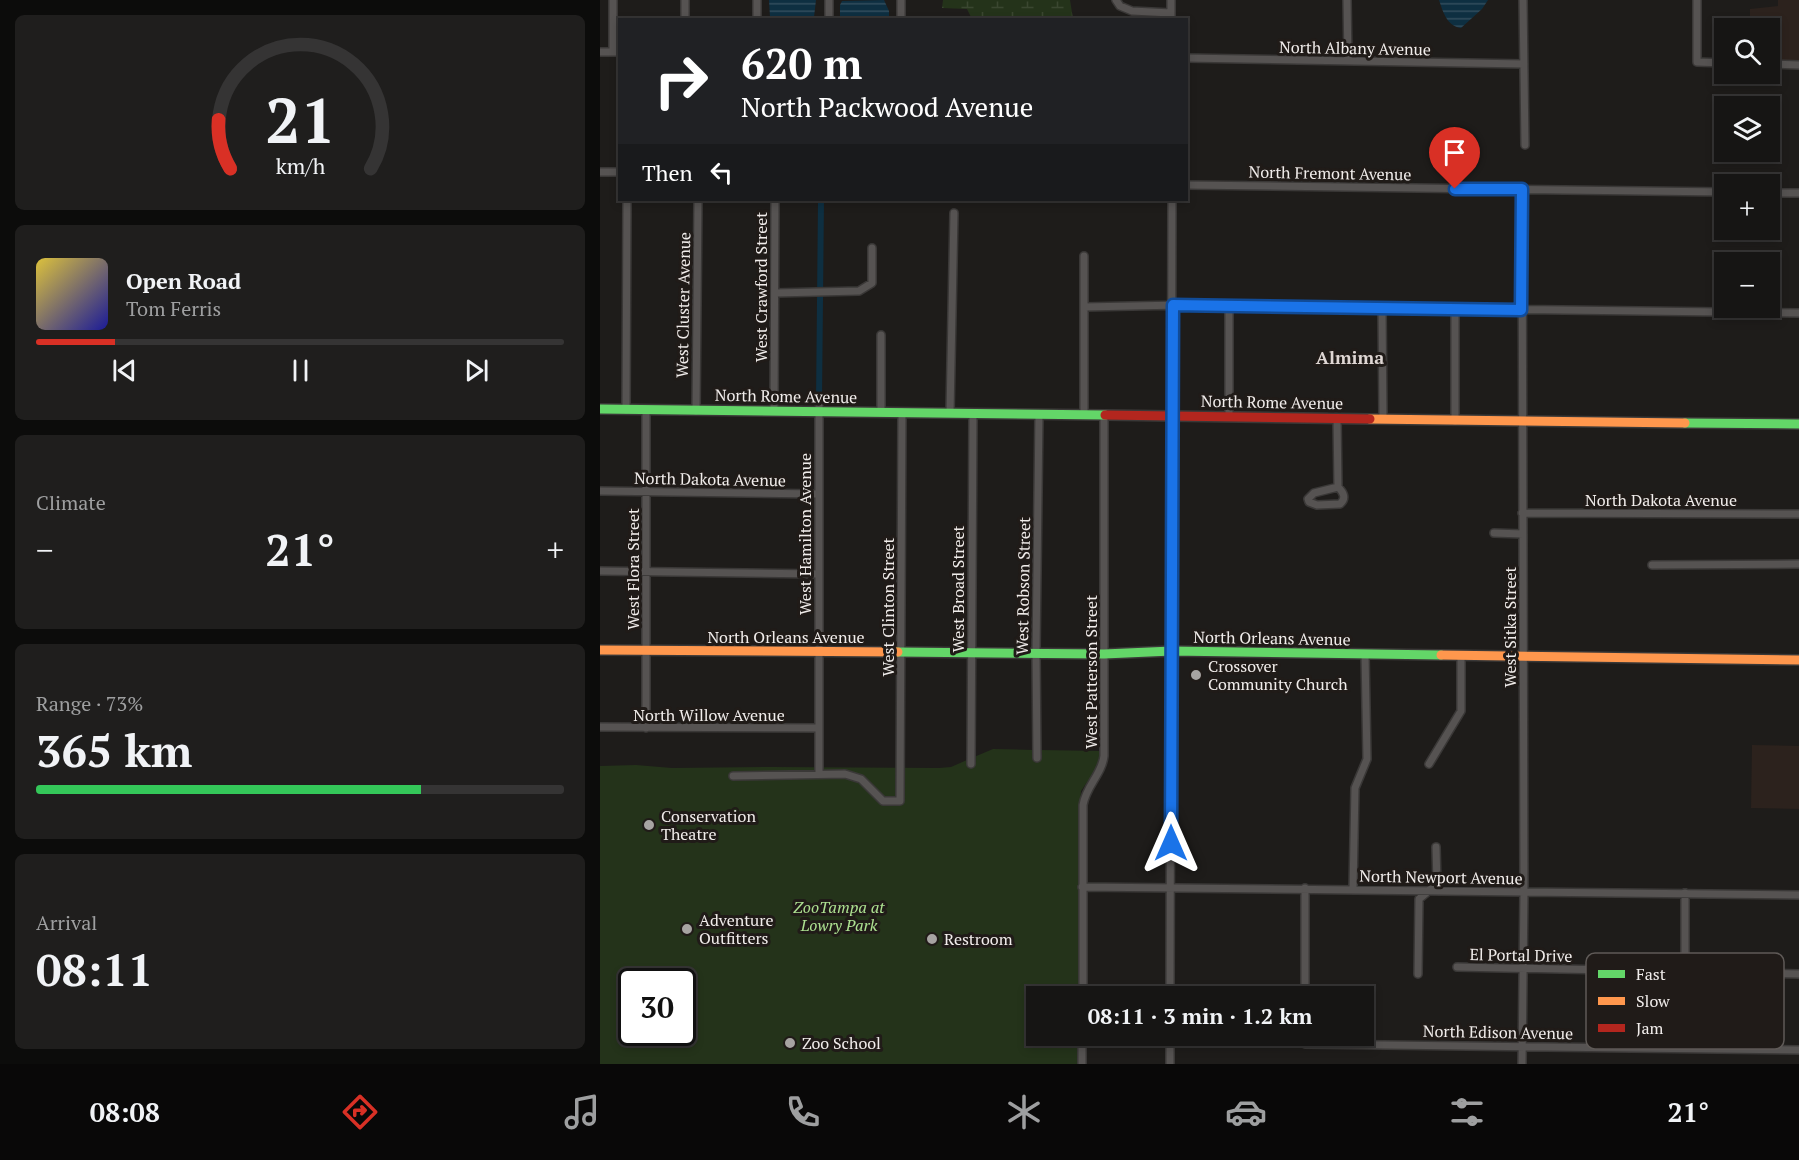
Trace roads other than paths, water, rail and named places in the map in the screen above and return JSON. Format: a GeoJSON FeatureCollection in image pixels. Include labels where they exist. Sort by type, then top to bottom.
{"type":"FeatureCollection","features":[{"type":"Feature","properties":{"kind":"street"},"geometry":{"type":"LineString","coordinates":[[600,52],[616,52],[613,0]]}},
{"type":"Feature","properties":{"kind":"street"},"geometry":{"type":"LineString","coordinates":[[685,0],[685,18]]}},
{"type":"Feature","properties":{"kind":"street"},"geometry":{"type":"LineString","coordinates":[[758,0],[758,18]]}},
{"type":"Feature","properties":{"kind":"street"},"geometry":{"type":"LineString","coordinates":[[829,0],[829,18]]}},
{"type":"Feature","properties":{"kind":"street"},"geometry":{"type":"LineString","coordinates":[[901,0],[901,18]]}},
{"type":"Feature","properties":{"kind":"street"},"geometry":{"type":"LineString","coordinates":[[1116,0],[1120,6],[1132,11],[1171,16],[1171,0]]}},
{"type":"Feature","properties":{"kind":"street"},"geometry":{"type":"LineString","coordinates":[[1347,0],[1348,61]]}},
{"type":"Feature","properties":{"kind":"street"},"geometry":{"type":"LineString","coordinates":[[1523,0],[1525,145]]}},
{"type":"Feature","properties":{"kind":"street"},"geometry":{"type":"LineString","coordinates":[[1697,0],[1697,63],[1714,63]]}},
{"type":"Feature","properties":{"kind":"street","name":"North Albany Avenue"},"geometry":{"type":"LineString","coordinates":[[1188,58],[1524,64]]}},
{"type":"Feature","properties":{"kind":"street"},"geometry":{"type":"LineString","coordinates":[[1780,64],[1799,65]]}},
{"type":"Feature","properties":{"kind":"street"},"geometry":{"type":"LineString","coordinates":[[600,172],[618,172]]}},
{"type":"Feature","properties":{"kind":"street","name":"North Fremont Avenue"},"geometry":{"type":"LineString","coordinates":[[1188,185],[1714,192]]}},
{"type":"Feature","properties":{"kind":"street","name":"West Sitka Street"},"geometry":{"type":"LineString","coordinates":[[1522,189],[1524,656],[1522,1064]]}},
{"type":"Feature","properties":{"kind":"street"},"geometry":{"type":"LineString","coordinates":[[1780,193],[1799,193]]}},
{"type":"Feature","properties":{"kind":"street"},"geometry":{"type":"LineString","coordinates":[[626,410],[627,201]]}},
{"type":"Feature","properties":{"kind":"street","name":"West Cluster Avenue"},"geometry":{"type":"LineString","coordinates":[[696,411],[698,201]]}},
{"type":"Feature","properties":{"kind":"street","name":"West Crawford Street"},"geometry":{"type":"LineString","coordinates":[[774,411],[775,201]]}},
{"type":"Feature","properties":{"kind":"street"},"geometry":{"type":"LineString","coordinates":[[1170,986],[1172,201]]}},
{"type":"Feature","properties":{"kind":"street"},"geometry":{"type":"LineString","coordinates":[[950,413],[954,213]]}},
{"type":"Feature","properties":{"kind":"street"},"geometry":{"type":"LineString","coordinates":[[775,293],[859,291],[872,283],[872,248]]}},
{"type":"Feature","properties":{"kind":"street"},"geometry":{"type":"LineString","coordinates":[[1084,256],[1084,414]]}},
{"type":"Feature","properties":{"kind":"street"},"geometry":{"type":"LineString","coordinates":[[1084,307],[1173,305],[1799,313]]}},
{"type":"Feature","properties":{"kind":"street"},"geometry":{"type":"LineString","coordinates":[[1229,306],[1229,417]]}},
{"type":"Feature","properties":{"kind":"street"},"geometry":{"type":"LineString","coordinates":[[1382,308],[1383,419]]}},
{"type":"Feature","properties":{"kind":"street"},"geometry":{"type":"LineString","coordinates":[[1455,309],[1455,421]]}},
{"type":"Feature","properties":{"kind":"street"},"geometry":{"type":"LineString","coordinates":[[881,335],[881,412]]}},
{"type":"Feature","properties":{"kind":"street","name":"West Hamilton Avenue"},"geometry":{"type":"LineString","coordinates":[[819,401],[819,774]]}},
{"type":"Feature","properties":{"kind":"street","name":"North Rome Avenue"},"geometry":{"type":"LineString","coordinates":[[600,409],[1799,424]]}},
{"type":"Feature","properties":{"kind":"street","name":"West Flora Street"},"geometry":{"type":"LineString","coordinates":[[646,410],[646,728]]}},
{"type":"Feature","properties":{"kind":"street","name":"West Clinton Street"},"geometry":{"type":"LineString","coordinates":[[819,774],[845,774],[861,779],[883,801],[900,801],[903,412]]}},
{"type":"Feature","properties":{"kind":"street","name":"West Broad Street"},"geometry":{"type":"LineString","coordinates":[[971,764],[973,414]]}},
{"type":"Feature","properties":{"kind":"street","name":"West Robson Street"},"geometry":{"type":"LineString","coordinates":[[1037,758],[1039,414]]}},
{"type":"Feature","properties":{"kind":"street","name":"West Patterson Street"},"geometry":{"type":"LineString","coordinates":[[1083,986],[1084,800],[1089,787],[1103,765],[1104,756],[1104,414]]}},
{"type":"Feature","properties":{"kind":"street"},"geometry":{"type":"LineString","coordinates":[[1337,419],[1338,487],[1344,494],[1344,500],[1340,504],[1317,505],[1309,502],[1308,498],[1312,495],[1338,487]]}},
{"type":"Feature","properties":{"kind":"street","name":"North Dakota Avenue"},"geometry":{"type":"LineString","coordinates":[[600,491],[819,494]]}},
{"type":"Feature","properties":{"kind":"street","name":"North Dakota Avenue"},"geometry":{"type":"LineString","coordinates":[[1522,513],[1799,514]]}},
{"type":"Feature","properties":{"kind":"street"},"geometry":{"type":"LineString","coordinates":[[1494,533],[1522,534]]}},
{"type":"Feature","properties":{"kind":"street"},"geometry":{"type":"LineString","coordinates":[[1652,565],[1799,564]]}},
{"type":"Feature","properties":{"kind":"street"},"geometry":{"type":"LineString","coordinates":[[600,571],[818,574]]}},
{"type":"Feature","properties":{"kind":"street","name":"North Orleans Avenue"},"geometry":{"type":"LineString","coordinates":[[600,650],[1104,654],[1172,651],[1799,660]]}},
{"type":"Feature","properties":{"kind":"street"},"geometry":{"type":"LineString","coordinates":[[1353,889],[1355,788],[1367,759],[1365,654]]}},
{"type":"Feature","properties":{"kind":"street"},"geometry":{"type":"LineString","coordinates":[[1429,764],[1461,711],[1461,655]]}},
{"type":"Feature","properties":{"kind":"street","name":"North Willow Avenue"},"geometry":{"type":"LineString","coordinates":[[600,727],[818,728]]}},
{"type":"Feature","properties":{"kind":"street"},"geometry":{"type":"LineString","coordinates":[[733,776],[819,774]]}},
{"type":"Feature","properties":{"kind":"street"},"geometry":{"type":"LineString","coordinates":[[1418,974],[1419,899],[1437,884],[1436,847]]}},
{"type":"Feature","properties":{"kind":"street","name":"North Newport Avenue"},"geometry":{"type":"LineString","coordinates":[[1082,887],[1799,895]]}},
{"type":"Feature","properties":{"kind":"street"},"geometry":{"type":"LineString","coordinates":[[1305,888],[1305,986]]}},
{"type":"Feature","properties":{"kind":"street"},"geometry":{"type":"LineString","coordinates":[[1685,893],[1685,953]]}},
{"type":"Feature","properties":{"kind":"street","name":"El Portal Drive"},"geometry":{"type":"LineString","coordinates":[[1457,967],[1586,970]]}},
{"type":"Feature","properties":{"kind":"street","name":"El Portal Drive"},"geometry":{"type":"LineString","coordinates":[[1784,974],[1799,974]]}},
{"type":"Feature","properties":{"kind":"street","name":"North Edison Avenue"},"geometry":{"type":"LineString","coordinates":[[1374,1045],[1586,1047]]}},
{"type":"Feature","properties":{"kind":"street"},"geometry":{"type":"LineString","coordinates":[[1082,1046],[1082,1064]]}},
{"type":"Feature","properties":{"kind":"street"},"geometry":{"type":"LineString","coordinates":[[1170,1046],[1170,1064]]}},
{"type":"Feature","properties":{"kind":"street","name":"North Edison Avenue"},"geometry":{"type":"LineString","coordinates":[[1742,1049],[1799,1050]]}},
{"type":"Feature","properties":{"kind":"water"},"geometry":{"type":"Polygon","coordinates":[[[769,0],[816,0],[814,17],[770,17],[769,0]]]}},
{"type":"Feature","properties":{"kind":"water"},"geometry":{"type":"Polygon","coordinates":[[[884,0],[889,11],[889,18],[840,18],[842,1],[884,0]]]}},
{"type":"Feature","properties":{"kind":"water"},"geometry":{"type":"Polygon","coordinates":[[[1439,0],[1488,0],[1482,9],[1461,28],[1449,21],[1439,0]]]}},
{"type":"Feature","properties":{"kind":"waterway"},"geometry":{"type":"LineString","coordinates":[[819,401],[821,201]]}},
{"type":"Feature","properties":{"kind":"place","name":"Crossover Community Church"},"geometry":{"type":"Point","coordinates":[1196,675]}},
{"type":"Feature","properties":{"kind":"place","name":"Conservation Theatre"},"geometry":{"type":"Point","coordinates":[649,825]}},
{"type":"Feature","properties":{"kind":"place","name":"Adventure Outfitters"},"geometry":{"type":"Point","coordinates":[687,929]}},
{"type":"Feature","properties":{"kind":"place","name":"Restroom"},"geometry":{"type":"Point","coordinates":[932,939]}},
{"type":"Feature","properties":{"kind":"place","name":"Zoo School"},"geometry":{"type":"Point","coordinates":[790,1043]}},
{"type":"Feature","properties":{"kind":"district","name":"Almima"},"geometry":{"type":"Point","coordinates":[1350,358]}},
{"type":"Feature","properties":{"kind":"park label","name":"ZooTampa at Lowry Park"},"geometry":{"type":"Point","coordinates":[839,916]}}]}
